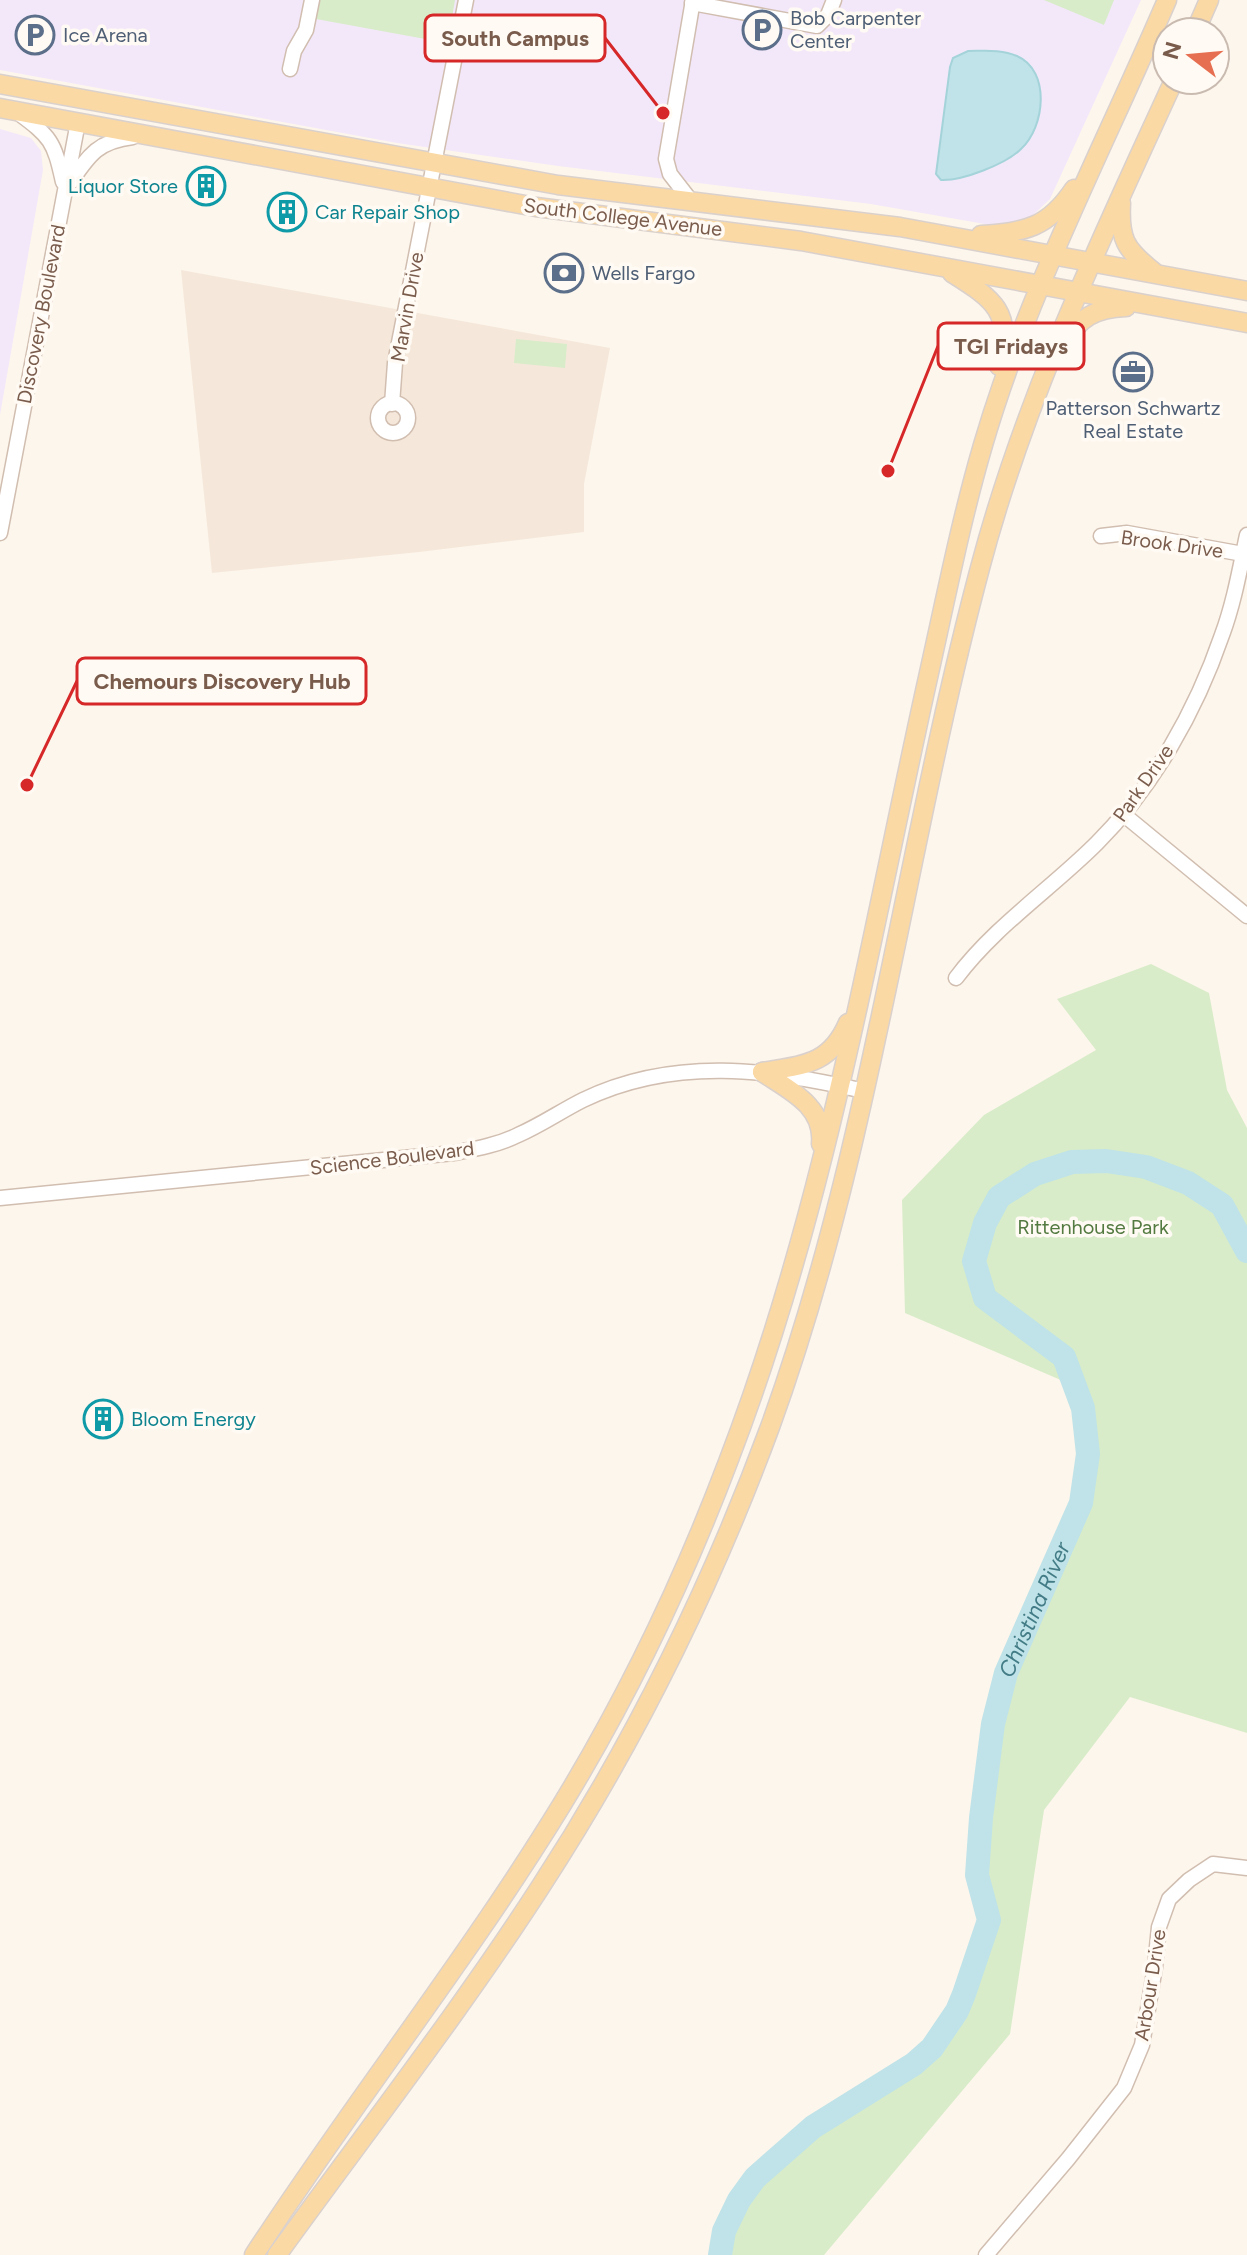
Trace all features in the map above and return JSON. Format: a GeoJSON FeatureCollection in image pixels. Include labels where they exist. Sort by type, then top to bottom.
{"type":"FeatureCollection","features":[{"type":"Feature","properties":{"kind":"main road"},"geometry":{"type":"LineString","coordinates":[[984,441],[1042,286],[1167,0]]}},
{"type":"Feature","properties":{"kind":"main road","name":"South College Avenue"},"geometry":{"type":"LineString","coordinates":[[0,84],[558,185],[849,220],[1247,291]]}},
{"type":"Feature","properties":{"kind":"main road"},"geometry":{"type":"LineString","coordinates":[[277,2255],[540,1888],[621,1752],[671,1656],[726,1535],[782,1391],[828,1239],[864,1091],[979,570],[1013,454],[1076,292],[1167,96]]}},
{"type":"Feature","properties":{"kind":"main road","name":"South College Avenue"},"geometry":{"type":"LineString","coordinates":[[7,110],[571,212],[772,237],[1247,323]]}},
{"type":"Feature","properties":{"kind":"main road"},"geometry":{"type":"LineString","coordinates":[[954,237],[1020,232],[1038,225],[1064,204],[1101,149]]}},
{"type":"Feature","properties":{"kind":"main road"},"geometry":{"type":"LineString","coordinates":[[1122,194],[1122,237],[1137,259],[1156,273]]}},
{"type":"Feature","properties":{"kind":"main road"},"geometry":{"type":"LineString","coordinates":[[254,2255],[518,1873],[592,1753],[626,1690],[697,1538],[751,1404],[776,1329],[816,1182],[861,995],[893,835],[1005,343],[1000,314],[985,293],[943,267]]}},
{"type":"Feature","properties":{"kind":"main road"},"geometry":{"type":"LineString","coordinates":[[1046,367],[1079,322],[1090,315],[1104,309],[1153,306]]}},
{"type":"Feature","properties":{"kind":"main road"},"geometry":{"type":"LineString","coordinates":[[762,1072],[821,1059],[835,1046],[846,1029],[861,995]]}},
{"type":"Feature","properties":{"kind":"main road"},"geometry":{"type":"LineString","coordinates":[[762,1072],[805,1101],[815,1112],[822,1130],[816,1182]]}},
{"type":"Feature","properties":{"kind":"street"},"geometry":{"type":"LineString","coordinates":[[290,69],[294,51],[306,30],[312,0]]}},
{"type":"Feature","properties":{"kind":"street","name":"Marvin Drive"},"geometry":{"type":"LineString","coordinates":[[392,404],[395,363],[466,0]]}},
{"type":"Feature","properties":{"kind":"street"},"geometry":{"type":"LineString","coordinates":[[691,201],[670,174],[666,159],[692,2],[817,26],[828,15],[834,0]]}},
{"type":"Feature","properties":{"kind":"street","name":"Discovery Boulevard"},"geometry":{"type":"LineString","coordinates":[[7,110],[38,128],[52,143],[65,190]]}},
{"type":"Feature","properties":{"kind":"street","name":"Discovery Boulevard"},"geometry":{"type":"LineString","coordinates":[[0,533],[78,122]]}},
{"type":"Feature","properties":{"kind":"street","name":"Discovery Boulevard"},"geometry":{"type":"LineString","coordinates":[[65,190],[96,149],[116,139],[146,135]]}},
{"type":"Feature","properties":{"kind":"street","name":"Brook Drive"},"geometry":{"type":"LineString","coordinates":[[1101,536],[1127,533],[1243,554]]}},
{"type":"Feature","properties":{"kind":"street","name":"Park Drive"},"geometry":{"type":"LineString","coordinates":[[956,978],[983,946],[1095,845],[1123,814],[1167,752],[1202,685],[1229,613],[1247,535]]}},
{"type":"Feature","properties":{"kind":"street"},"geometry":{"type":"LineString","coordinates":[[1123,814],[1247,916]]}},
{"type":"Feature","properties":{"kind":"street","name":"Science Boulevard"},"geometry":{"type":"LineString","coordinates":[[0,1198],[454,1153],[515,1137],[583,1100],[648,1076],[705,1070],[762,1072],[864,1091]]}},
{"type":"Feature","properties":{"kind":"street","name":"Arbour Drive"},"geometry":{"type":"LineString","coordinates":[[986,2255],[1124,2088],[1142,2045],[1159,1927],[1169,1899],[1189,1880],[1213,1864],[1247,1868]]}},
{"type":"Feature","properties":{"kind":"shaded area"},"geometry":{"type":"Polygon","coordinates":[[[0,0],[1141,0],[1050,199],[1032,216],[996,226],[871,204],[397,143],[0,70],[0,0]]]}},
{"type":"Feature","properties":{"kind":"shaded area"},"geometry":{"type":"Polygon","coordinates":[[[0,129],[31,138],[41,151],[43,170],[0,415],[0,129]]]}},
{"type":"Feature","properties":{"kind":"shaded area"},"geometry":{"type":"Polygon","coordinates":[[[181,270],[610,348],[584,484],[584,532],[212,573],[181,270]]]}},
{"type":"Feature","properties":{"kind":"green space"},"geometry":{"type":"Polygon","coordinates":[[[319,0],[455,0],[450,29],[436,41],[316,19],[319,0]]]}},
{"type":"Feature","properties":{"kind":"green space"},"geometry":{"type":"Polygon","coordinates":[[[1044,0],[1114,0],[1104,25],[1044,0]]]}},
{"type":"Feature","properties":{"kind":"green space"},"geometry":{"type":"Polygon","coordinates":[[[516,339],[567,344],[565,368],[514,363],[516,339]]]}},
{"type":"Feature","properties":{"kind":"green space","name":"Rittenhouse Park"},"geometry":{"type":"Polygon","coordinates":[[[1151,964],[1209,993],[1227,1090],[1247,1128],[1247,1733],[1130,1697],[1044,1810],[1010,2034],[824,2255],[720,2255],[724,2231],[739,2200],[755,2178],[813,2127],[914,2064],[946,2030],[964,1994],[989,1920],[977,1875],[993,1724],[1006,1673],[1063,1547],[1081,1503],[1085,1480],[1088,1454],[1077,1387],[905,1313],[902,1200],[984,1115],[1096,1050],[1057,999],[1151,964]]]}},
{"type":"Feature","properties":{"kind":"water"},"geometry":{"type":"Polygon","coordinates":[[[968,51],[1005,52],[1028,63],[1040,86],[1039,114],[1029,139],[1014,155],[972,175],[941,180],[936,174],[950,67],[953,58],[968,51]]]}},
{"type":"Feature","properties":{"kind":"waterway","name":"Christina River"},"geometry":{"type":"LineString","coordinates":[[720,2255],[724,2231],[739,2200],[755,2178],[813,2127],[914,2064],[932,2048],[957,2011],[989,1920],[977,1875],[993,1724],[1006,1673],[1081,1503],[1088,1454],[1083,1408],[1064,1357],[985,1298],[974,1261],[985,1223],[999,1197],[1035,1174],[1072,1162],[1106,1161],[1146,1167],[1188,1183],[1222,1205],[1247,1251]]}},
{"type":"Feature","properties":{"kind":"place","name":"Bob Carpenter Center"},"geometry":{"type":"Point","coordinates":[762,30]}},
{"type":"Feature","properties":{"kind":"place","name":"Ice Arena"},"geometry":{"type":"Point","coordinates":[35,35]}},
{"type":"Feature","properties":{"kind":"place","name":"South Campus"},"geometry":{"type":"Point","coordinates":[663,113]}},
{"type":"Feature","properties":{"kind":"place","name":"Liquor Store"},"geometry":{"type":"Point","coordinates":[206,186]}},
{"type":"Feature","properties":{"kind":"place","name":"Car Repair Shop"},"geometry":{"type":"Point","coordinates":[287,212]}},
{"type":"Feature","properties":{"kind":"place","name":"Wells Fargo"},"geometry":{"type":"Point","coordinates":[564,273]}},
{"type":"Feature","properties":{"kind":"place","name":"Patterson Schwartz Real Estate"},"geometry":{"type":"Point","coordinates":[1133,372]}},
{"type":"Feature","properties":{"kind":"place","name":"TGI Fridays"},"geometry":{"type":"Point","coordinates":[888,471]}},
{"type":"Feature","properties":{"kind":"place","name":"Chemours Discovery Hub"},"geometry":{"type":"Point","coordinates":[27,785]}},
{"type":"Feature","properties":{"kind":"place","name":"Bloom Energy"},"geometry":{"type":"Point","coordinates":[103,1419]}}]}
